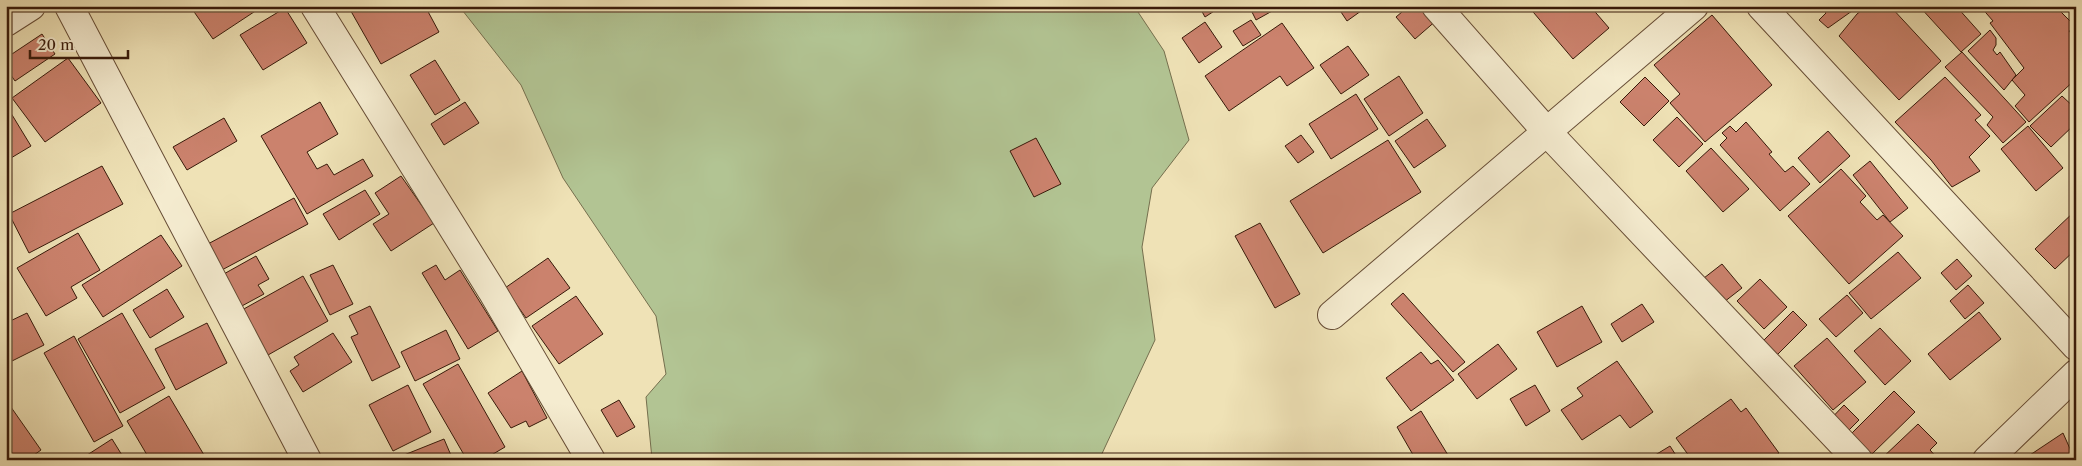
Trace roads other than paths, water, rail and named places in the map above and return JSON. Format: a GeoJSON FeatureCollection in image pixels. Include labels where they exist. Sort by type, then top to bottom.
{"type":"FeatureCollection","features":[{"type":"Feature","properties":{"kind":"street"},"geometry":{"type":"LineString","coordinates":[[6,22],[31,6]]}},
{"type":"Feature","properties":{"kind":"street"},"geometry":{"type":"LineString","coordinates":[[68,6],[308,460]]}},
{"type":"Feature","properties":{"kind":"street"},"geometry":{"type":"LineString","coordinates":[[315,6],[492,291],[591,460]]}},
{"type":"Feature","properties":{"kind":"street"},"geometry":{"type":"LineString","coordinates":[[1436,6],[1547,132],[1858,460]]}},
{"type":"Feature","properties":{"kind":"street"},"geometry":{"type":"LineString","coordinates":[[1332,315],[1694,6]]}},
{"type":"Feature","properties":{"kind":"street"},"geometry":{"type":"LineString","coordinates":[[1760,6],[2076,346]]}},
{"type":"Feature","properties":{"kind":"street"},"geometry":{"type":"LineString","coordinates":[[1987,460],[2076,374]]}}]}
